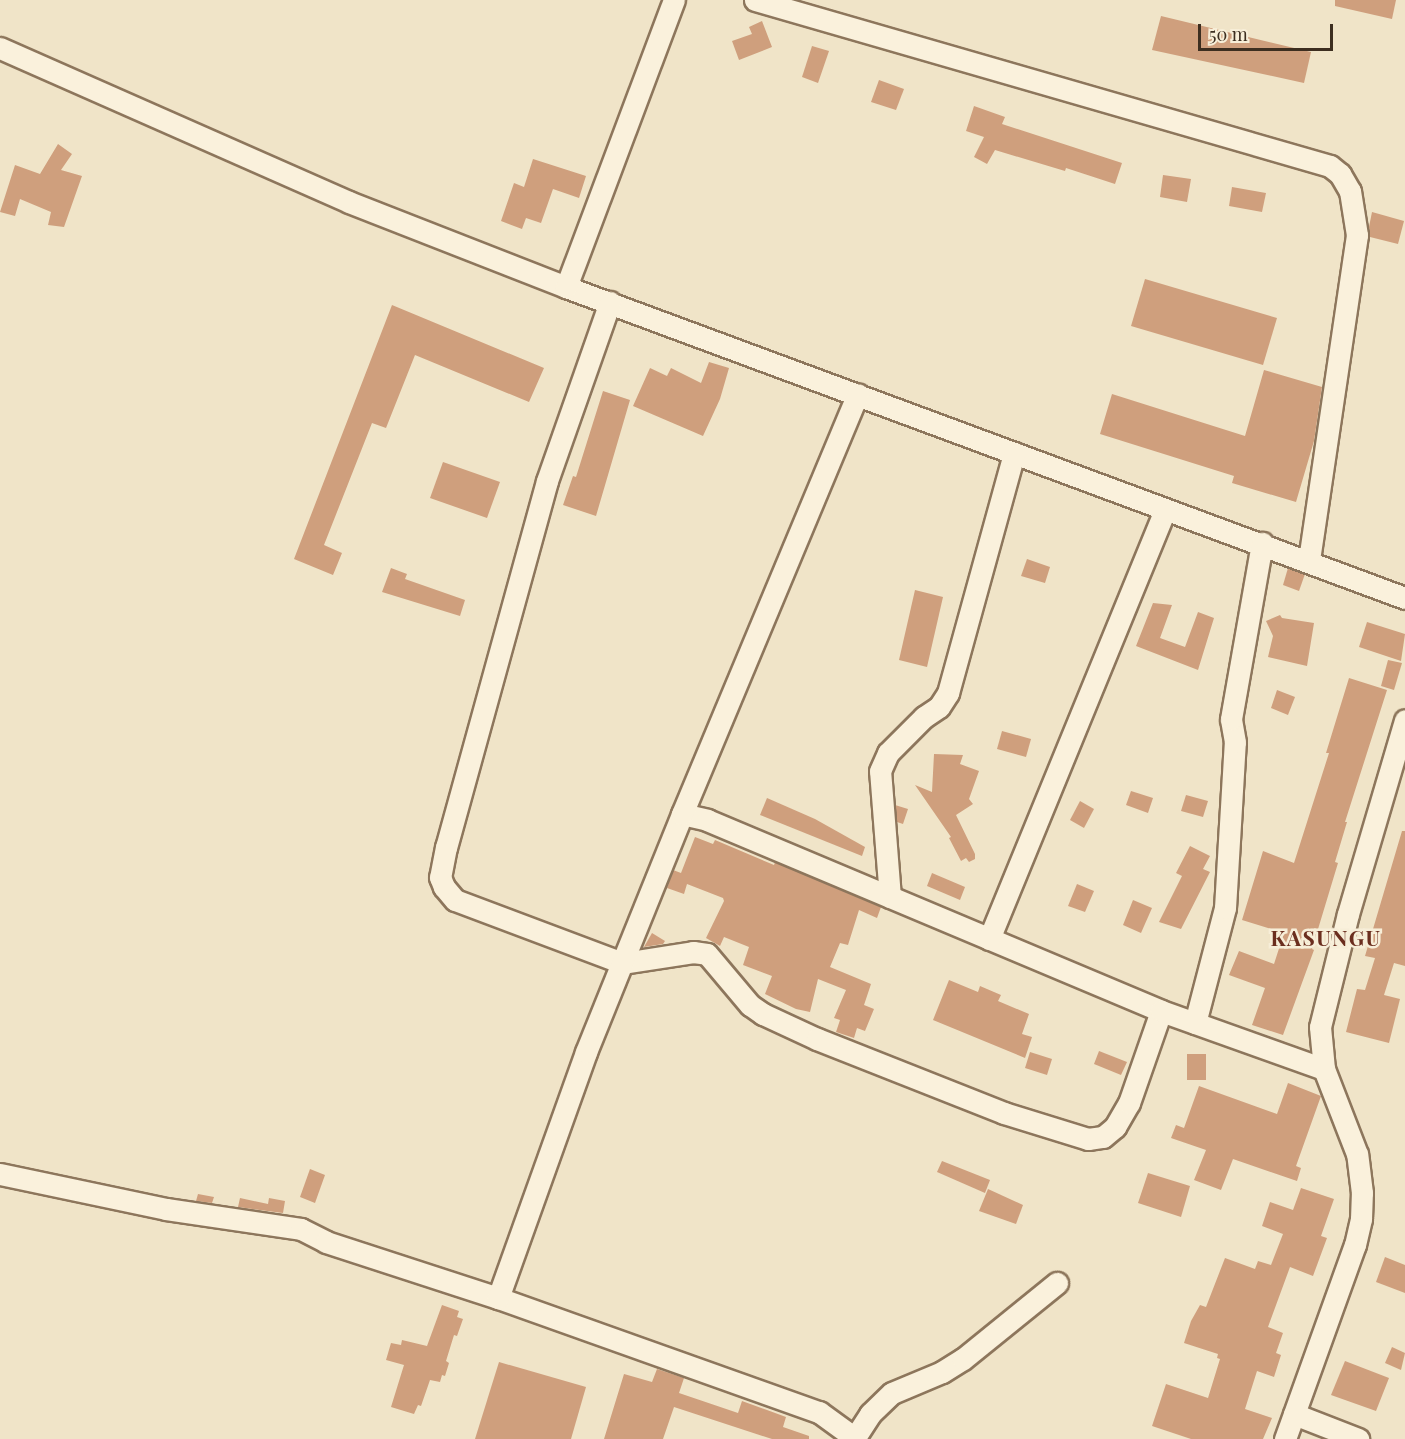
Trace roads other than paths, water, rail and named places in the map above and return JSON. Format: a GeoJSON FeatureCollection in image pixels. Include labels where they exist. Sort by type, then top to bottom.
{"type":"FeatureCollection","features":[{"type":"Feature","properties":{"kind":"street"},"geometry":{"type":"LineString","coordinates":[[566,286],[674,0]]}},
{"type":"Feature","properties":{"kind":"street"},"geometry":{"type":"LineString","coordinates":[[755,0],[1330,166],[1340,174],[1350,191],[1357,235],[1309,561]]}},
{"type":"Feature","properties":{"kind":"street"},"geometry":{"type":"LineString","coordinates":[[0,48],[349,202],[566,286],[1405,598]]}},
{"type":"Feature","properties":{"kind":"street"},"geometry":{"type":"LineString","coordinates":[[610,302],[548,481],[440,877],[444,887],[455,900],[623,963],[693,952],[707,954],[750,1005],[763,1014],[817,1039],[1004,1113],[1088,1139],[1103,1137],[1115,1127],[1129,1102],[1161,1011]]}},
{"type":"Feature","properties":{"kind":"street"},"geometry":{"type":"LineString","coordinates":[[498,1298],[540,1176],[682,814],[858,394]]}},
{"type":"Feature","properties":{"kind":"street"},"geometry":{"type":"LineString","coordinates":[[890,897],[880,771],[888,753],[924,717],[939,707],[948,693],[1014,453]]}},
{"type":"Feature","properties":{"kind":"street"},"geometry":{"type":"LineString","coordinates":[[989,939],[1165,510]]}},
{"type":"Feature","properties":{"kind":"street"},"geometry":{"type":"LineString","coordinates":[[1194,1023],[1225,908],[1235,742],[1231,719],[1262,543]]}},
{"type":"Feature","properties":{"kind":"street"},"geometry":{"type":"LineString","coordinates":[[1285,1439],[1355,1245],[1361,1219],[1362,1193],[1356,1154],[1324,1069],[1320,1027],[1347,914],[1405,720]]}},
{"type":"Feature","properties":{"kind":"street"},"geometry":{"type":"LineString","coordinates":[[682,814],[707,820],[1161,1011],[1324,1069]]}},
{"type":"Feature","properties":{"kind":"street"},"geometry":{"type":"LineString","coordinates":[[0,1174],[166,1209],[301,1229],[326,1242],[498,1298],[819,1412],[855,1439],[870,1414],[892,1393],[942,1372],[963,1359],[1057,1283]]}},
{"type":"Feature","properties":{"kind":"street"},"geometry":{"type":"LineString","coordinates":[[1294,1414],[1358,1439]]}},
{"type":"Feature","properties":{"kind":"district","name":"KASUNGU"},"geometry":{"type":"Point","coordinates":[1326,937]}}]}
